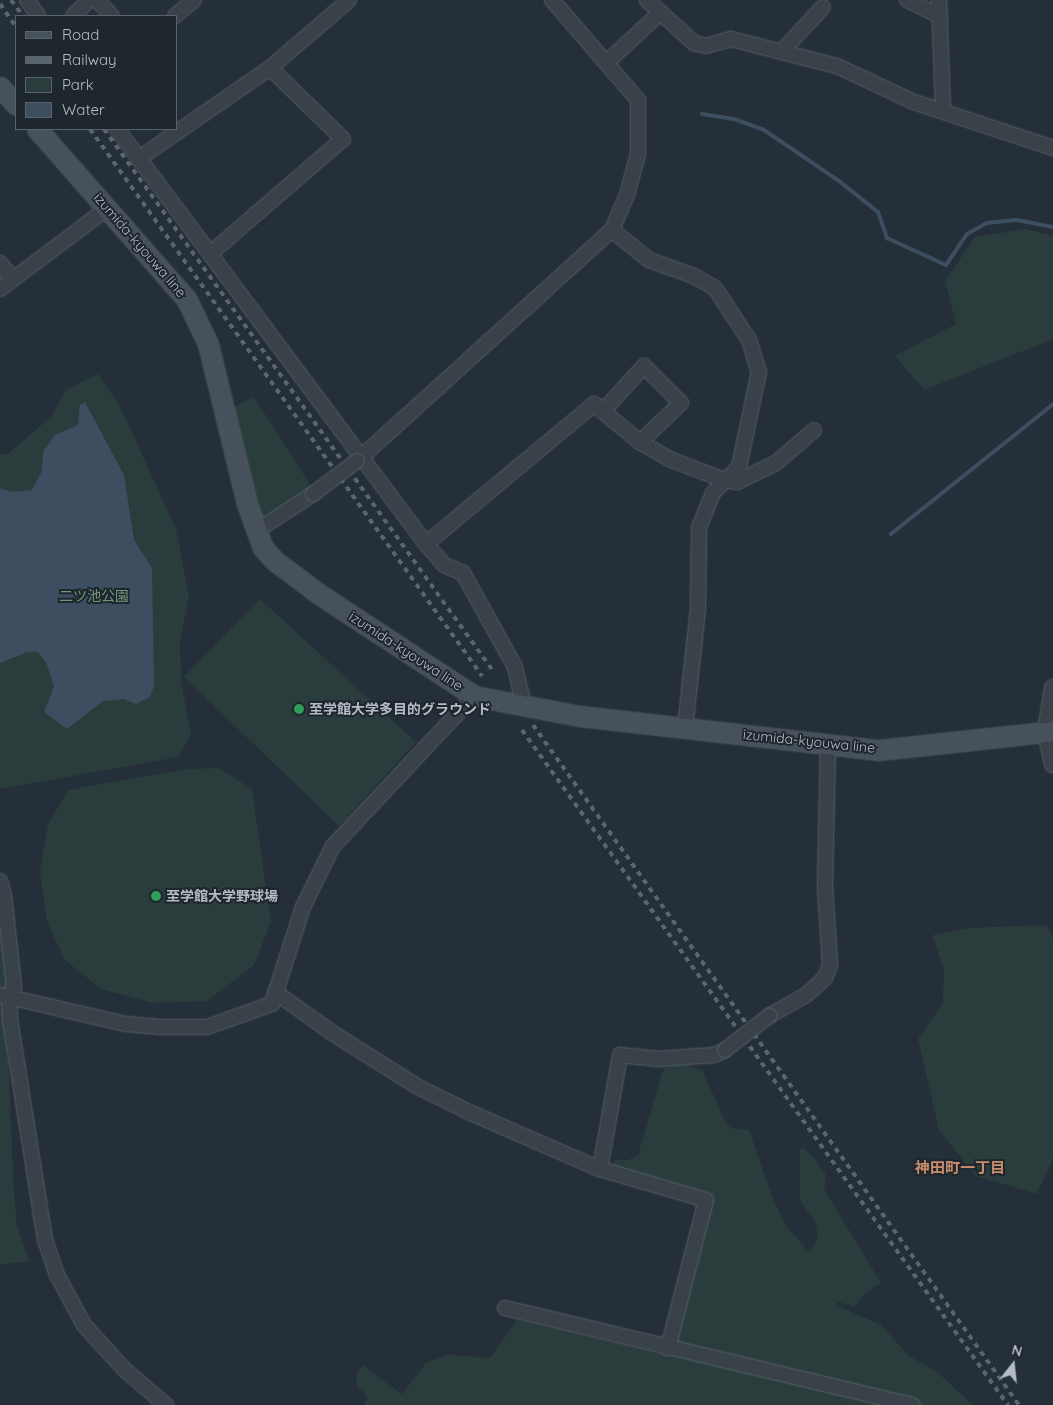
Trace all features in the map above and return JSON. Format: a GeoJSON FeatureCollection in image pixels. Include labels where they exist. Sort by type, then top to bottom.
{"type":"FeatureCollection","features":[{"type":"Feature","properties":{"kind":"main road"},"geometry":{"type":"LineString","coordinates":[[0,87],[15,104]]}},
{"type":"Feature","properties":{"kind":"main road","name":"izumida-kyouwa line"},"geometry":{"type":"LineString","coordinates":[[39,130],[188,300],[208,344],[255,532],[262,548],[275,562],[474,696],[580,716],[828,746],[879,750],[1050,731]]}},
{"type":"Feature","properties":{"kind":"street"},"geometry":{"type":"LineString","coordinates":[[27,0],[37,15]]}},
{"type":"Feature","properties":{"kind":"street"},"geometry":{"type":"LineString","coordinates":[[74,15],[89,0]]}},
{"type":"Feature","properties":{"kind":"street"},"geometry":{"type":"LineString","coordinates":[[97,0],[111,15]]}},
{"type":"Feature","properties":{"kind":"street"},"geometry":{"type":"LineString","coordinates":[[176,15],[194,0]]}},
{"type":"Feature","properties":{"kind":"street"},"geometry":{"type":"LineString","coordinates":[[138,159],[270,68],[349,0]]}},
{"type":"Feature","properties":{"kind":"street"},"geometry":{"type":"LineString","coordinates":[[255,532],[313,494],[359,459],[612,230],[627,195],[638,154],[638,100],[552,0]]}},
{"type":"Feature","properties":{"kind":"street"},"geometry":{"type":"LineString","coordinates":[[647,0],[694,43],[706,46],[730,39],[836,66],[914,102],[943,110],[1053,148]]}},
{"type":"Feature","properties":{"kind":"street"},"geometry":{"type":"LineString","coordinates":[[907,0],[940,16]]}},
{"type":"Feature","properties":{"kind":"street"},"geometry":{"type":"LineString","coordinates":[[939,0],[943,110]]}},
{"type":"Feature","properties":{"kind":"street"},"geometry":{"type":"LineString","coordinates":[[782,51],[823,7]]}},
{"type":"Feature","properties":{"kind":"street"},"geometry":{"type":"LineString","coordinates":[[606,63],[660,13]]}},
{"type":"Feature","properties":{"kind":"street"},"geometry":{"type":"LineString","coordinates":[[211,253],[343,139],[270,68]]}},
{"type":"Feature","properties":{"kind":"street"},"geometry":{"type":"LineString","coordinates":[[118,130],[211,253],[359,459],[444,565],[463,573],[515,667],[524,705]]}},
{"type":"Feature","properties":{"kind":"street"},"geometry":{"type":"LineString","coordinates":[[0,289],[12,278],[108,208]]}},
{"type":"Feature","properties":{"kind":"street"},"geometry":{"type":"LineString","coordinates":[[612,230],[649,260],[694,276],[715,288],[749,340],[759,372],[753,409],[739,467],[713,493],[699,528],[698,609],[685,728]]}},
{"type":"Feature","properties":{"kind":"street"},"geometry":{"type":"LineString","coordinates":[[0,263],[12,278]]}},
{"type":"Feature","properties":{"kind":"street"},"geometry":{"type":"LineString","coordinates":[[603,411],[644,366],[681,403],[640,442]]}},
{"type":"Feature","properties":{"kind":"street"},"geometry":{"type":"LineString","coordinates":[[426,544],[594,404],[640,442],[670,459],[724,480],[738,482],[776,463],[814,430]]}},
{"type":"Feature","properties":{"kind":"street"},"geometry":{"type":"LineString","coordinates":[[1053,688],[1050,731],[1053,764]]}},
{"type":"Feature","properties":{"kind":"street"},"geometry":{"type":"LineString","coordinates":[[5,996],[126,1024],[207,1027],[272,1004],[303,908],[333,846],[474,696]]}},
{"type":"Feature","properties":{"kind":"street"},"geometry":{"type":"LineString","coordinates":[[600,1169],[620,1055],[658,1060],[714,1055],[725,1050],[769,1016],[806,995],[826,978],[830,965],[825,887],[828,746]]}},
{"type":"Feature","properties":{"kind":"street"},"geometry":{"type":"LineString","coordinates":[[0,881],[4,896],[14,987],[5,996]]}},
{"type":"Feature","properties":{"kind":"street"},"geometry":{"type":"LineString","coordinates":[[275,992],[331,1032],[418,1087],[600,1169],[706,1200],[668,1348]]}},
{"type":"Feature","properties":{"kind":"street"},"geometry":{"type":"LineString","coordinates":[[5,996],[34,1182],[45,1240],[57,1275],[84,1325],[125,1370],[166,1405]]}},
{"type":"Feature","properties":{"kind":"street"},"geometry":{"type":"LineString","coordinates":[[505,1308],[913,1405]]}},
{"type":"Feature","properties":{"kind":"green space"},"geometry":{"type":"Polygon","coordinates":[[[1026,229],[1053,236],[1053,339],[924,390],[895,356],[956,324],[945,281],[975,237],[1026,229]]]}},
{"type":"Feature","properties":{"kind":"green space","name":"二ツ池公園"},"geometry":{"type":"Polygon","coordinates":[[[98,374],[120,406],[176,529],[189,597],[180,639],[181,681],[191,735],[178,757],[0,789],[0,455],[9,453],[52,416],[66,390],[98,374]]]}},
{"type":"Feature","properties":{"kind":"green space"},"geometry":{"type":"Polygon","coordinates":[[[254,397],[311,486],[256,525],[229,409],[254,397]]]}},
{"type":"Feature","properties":{"kind":"green space","name":"至学館大学多目的グラウンド"},"geometry":{"type":"Polygon","coordinates":[[[260,599],[416,742],[339,826],[184,677],[260,599]]]}},
{"type":"Feature","properties":{"kind":"green space","name":"至学館大学野球場"},"geometry":{"type":"Polygon","coordinates":[[[219,768],[252,789],[271,922],[254,965],[207,1001],[153,1003],[101,989],[65,960],[47,922],[40,871],[48,825],[68,790],[187,769],[219,768]]]}},
{"type":"Feature","properties":{"kind":"green space"},"geometry":{"type":"Polygon","coordinates":[[[0,866],[15,983],[2,989],[6,1010],[14,1193],[17,1226],[29,1261],[0,1265],[0,866]]]}},
{"type":"Feature","properties":{"kind":"green space"},"geometry":{"type":"Polygon","coordinates":[[[1046,925],[1053,937],[1053,1159],[1037,1194],[976,1176],[939,1130],[918,1039],[943,1003],[944,971],[933,935],[968,928],[1046,925]]]}},
{"type":"Feature","properties":{"kind":"green space"},"geometry":{"type":"Polygon","coordinates":[[[683,1064],[702,1070],[726,1123],[734,1129],[749,1130],[774,1202],[787,1227],[808,1251],[815,1245],[818,1235],[816,1224],[800,1200],[800,1149],[804,1148],[813,1157],[826,1175],[824,1189],[881,1283],[865,1293],[854,1307],[836,1301],[838,1306],[881,1325],[909,1356],[936,1371],[973,1405],[363,1405],[368,1399],[357,1385],[356,1378],[360,1368],[364,1366],[402,1394],[427,1362],[449,1355],[490,1358],[517,1320],[671,1356],[709,1197],[612,1166],[614,1160],[628,1160],[638,1155],[662,1073],[665,1068],[683,1064]]]}},
{"type":"Feature","properties":{"kind":"water"},"geometry":{"type":"Polygon","coordinates":[[[85,402],[124,475],[134,540],[152,568],[154,686],[150,697],[136,704],[124,699],[103,701],[67,729],[44,712],[54,686],[46,662],[38,652],[27,652],[0,663],[0,488],[12,492],[32,490],[42,471],[43,452],[55,435],[78,425],[80,405],[85,402]]]}},
{"type":"Feature","properties":{"kind":"waterway"},"geometry":{"type":"LineString","coordinates":[[702,114],[734,119],[764,130],[839,181],[878,212],[887,238],[946,265],[967,234],[987,223],[1017,220],[1053,227]]}},
{"type":"Feature","properties":{"kind":"waterway"},"geometry":{"type":"LineString","coordinates":[[891,534],[1053,404]]}},
{"type":"Feature","properties":{"kind":"railway"},"geometry":{"type":"LineString","coordinates":[[11,0],[22,15]]}},
{"type":"Feature","properties":{"kind":"railway"},"geometry":{"type":"LineString","coordinates":[[0,4],[15,26]]}},
{"type":"Feature","properties":{"kind":"railway"},"geometry":{"type":"LineString","coordinates":[[91,130],[482,676]]}},
{"type":"Feature","properties":{"kind":"railway"},"geometry":{"type":"LineString","coordinates":[[105,130],[493,671]]}},
{"type":"Feature","properties":{"kind":"railway"},"geometry":{"type":"LineString","coordinates":[[533,725],[1019,1405]]}},
{"type":"Feature","properties":{"kind":"railway"},"geometry":{"type":"LineString","coordinates":[[522,730],[1008,1405]]}},
{"type":"Feature","properties":{"kind":"place","name":"至学館大学多目的グラウンド"},"geometry":{"type":"Point","coordinates":[299,709]}},
{"type":"Feature","properties":{"kind":"place","name":"至学館大学野球場"},"geometry":{"type":"Point","coordinates":[156,896]}},
{"type":"Feature","properties":{"kind":"district","name":"神田町一丁目"},"geometry":{"type":"Point","coordinates":[960,1168]}}]}
